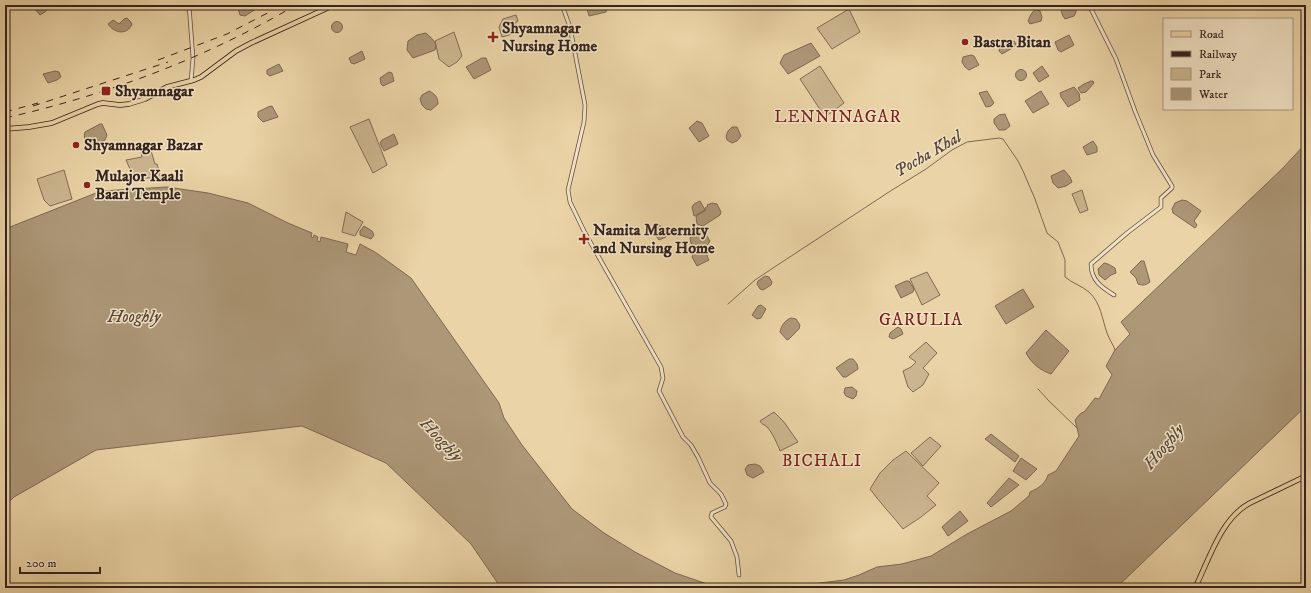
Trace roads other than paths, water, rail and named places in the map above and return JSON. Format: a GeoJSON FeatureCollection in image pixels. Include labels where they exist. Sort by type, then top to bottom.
{"type":"FeatureCollection","features":[{"type":"Feature","properties":{"kind":"main road"},"geometry":{"type":"LineString","coordinates":[[5,129],[52,123],[98,104],[103,103],[120,105],[145,99],[167,87],[191,81],[252,42],[334,5]]}},
{"type":"Feature","properties":{"kind":"main road"},"geometry":{"type":"LineString","coordinates":[[1196,588],[1212,551],[1232,516],[1245,505],[1306,476]]}},
{"type":"Feature","properties":{"kind":"street"},"geometry":{"type":"LineString","coordinates":[[189,5],[193,58],[191,81]]}},
{"type":"Feature","properties":{"kind":"street"},"geometry":{"type":"LineString","coordinates":[[562,5],[570,27],[578,59],[585,105],[584,122],[568,190],[570,202],[584,231],[661,367],[663,378],[658,391],[683,437],[691,445],[710,483],[721,494],[726,504],[725,507],[712,513],[711,517],[731,541],[737,557],[739,575]]}},
{"type":"Feature","properties":{"kind":"street"},"geometry":{"type":"LineString","coordinates":[[1089,5],[1116,59],[1135,112],[1153,155],[1172,186],[1172,188],[1161,198],[1161,207],[1127,232],[1091,264],[1091,272],[1095,280],[1100,286],[1114,295]]}},
{"type":"Feature","properties":{"kind":"water"},"geometry":{"type":"Polygon","coordinates":[[[36,5],[51,5],[40,15],[34,8],[36,5]]]}},
{"type":"Feature","properties":{"kind":"water"},"geometry":{"type":"Polygon","coordinates":[[[237,5],[256,5],[256,9],[245,16],[240,15],[237,5]]]}},
{"type":"Feature","properties":{"kind":"water"},"geometry":{"type":"Polygon","coordinates":[[[586,5],[608,5],[608,7],[606,12],[589,16],[586,5]]]}},
{"type":"Feature","properties":{"kind":"water"},"geometry":{"type":"Polygon","coordinates":[[[1067,5],[1076,5],[1076,12],[1074,16],[1065,19],[1061,11],[1063,7],[1067,5]]]}},
{"type":"Feature","properties":{"kind":"water"},"geometry":{"type":"Polygon","coordinates":[[[1036,9],[1040,11],[1042,17],[1041,21],[1030,24],[1028,21],[1036,9]]]}},
{"type":"Feature","properties":{"kind":"water"},"geometry":{"type":"Polygon","coordinates":[[[127,18],[132,24],[130,28],[124,32],[117,31],[108,24],[113,20],[119,24],[127,18]]]}},
{"type":"Feature","properties":{"kind":"water"},"geometry":{"type":"Polygon","coordinates":[[[337,21],[341,23],[343,27],[341,31],[337,33],[333,31],[331,27],[333,23],[337,21]]]}},
{"type":"Feature","properties":{"kind":"water"},"geometry":{"type":"Polygon","coordinates":[[[426,33],[435,42],[435,50],[413,58],[407,50],[408,41],[417,35],[426,33]]]}},
{"type":"Feature","properties":{"kind":"water"},"geometry":{"type":"Polygon","coordinates":[[[1069,35],[1074,45],[1061,52],[1058,50],[1055,42],[1069,35]]]}},
{"type":"Feature","properties":{"kind":"water"},"geometry":{"type":"Polygon","coordinates":[[[1014,41],[1016,44],[1014,47],[1002,54],[999,51],[1000,46],[1004,42],[1014,41]]]}},
{"type":"Feature","properties":{"kind":"water"},"geometry":{"type":"Polygon","coordinates":[[[811,43],[820,56],[788,74],[780,63],[784,55],[811,43]]]}},
{"type":"Feature","properties":{"kind":"water"},"geometry":{"type":"Polygon","coordinates":[[[362,51],[365,59],[354,64],[351,63],[349,58],[362,51]]]}},
{"type":"Feature","properties":{"kind":"water"},"geometry":{"type":"Polygon","coordinates":[[[971,55],[974,56],[979,65],[969,70],[962,62],[963,57],[971,55]]]}},
{"type":"Feature","properties":{"kind":"water"},"geometry":{"type":"Polygon","coordinates":[[[482,58],[486,58],[491,70],[474,79],[466,67],[482,58]]]}},
{"type":"Feature","properties":{"kind":"water"},"geometry":{"type":"Polygon","coordinates":[[[279,64],[283,71],[270,76],[267,74],[267,70],[279,64]]]}},
{"type":"Feature","properties":{"kind":"water"},"geometry":{"type":"Polygon","coordinates":[[[1042,66],[1049,76],[1039,82],[1033,73],[1042,66]]]}},
{"type":"Feature","properties":{"kind":"water"},"geometry":{"type":"Polygon","coordinates":[[[1021,69],[1025,71],[1027,75],[1025,79],[1021,81],[1017,79],[1015,75],[1017,71],[1021,69]]]}},
{"type":"Feature","properties":{"kind":"water"},"geometry":{"type":"Polygon","coordinates":[[[55,71],[59,72],[61,77],[48,83],[43,74],[55,71]]]}},
{"type":"Feature","properties":{"kind":"water"},"geometry":{"type":"Polygon","coordinates":[[[389,72],[392,73],[394,81],[383,86],[380,78],[389,72]]]}},
{"type":"Feature","properties":{"kind":"water"},"geometry":{"type":"Polygon","coordinates":[[[1091,81],[1094,83],[1086,92],[1081,93],[1078,88],[1091,81]]]}},
{"type":"Feature","properties":{"kind":"water"},"geometry":{"type":"Polygon","coordinates":[[[1074,87],[1079,93],[1080,100],[1068,107],[1060,93],[1074,87]]]}},
{"type":"Feature","properties":{"kind":"water"},"geometry":{"type":"Polygon","coordinates":[[[429,91],[436,96],[438,102],[438,104],[431,110],[426,109],[422,105],[420,99],[422,95],[429,91]]]}},
{"type":"Feature","properties":{"kind":"water"},"geometry":{"type":"Polygon","coordinates":[[[987,91],[994,103],[991,106],[986,107],[979,93],[987,91]]]}},
{"type":"Feature","properties":{"kind":"water"},"geometry":{"type":"Polygon","coordinates":[[[1041,91],[1049,104],[1033,113],[1025,101],[1041,91]]]}},
{"type":"Feature","properties":{"kind":"water"},"geometry":{"type":"Polygon","coordinates":[[[272,106],[278,117],[263,122],[258,117],[258,112],[272,106]]]}},
{"type":"Feature","properties":{"kind":"water"},"geometry":{"type":"Polygon","coordinates":[[[1005,114],[1010,126],[1005,130],[999,130],[994,123],[994,119],[999,115],[1005,114]]]}},
{"type":"Feature","properties":{"kind":"water"},"geometry":{"type":"Polygon","coordinates":[[[697,121],[702,123],[709,136],[699,142],[689,128],[697,121]]]}},
{"type":"Feature","properties":{"kind":"water"},"geometry":{"type":"Polygon","coordinates":[[[102,124],[107,135],[105,140],[91,147],[85,140],[85,132],[102,124]]]}},
{"type":"Feature","properties":{"kind":"water"},"geometry":{"type":"Polygon","coordinates":[[[732,127],[737,127],[741,136],[737,141],[732,143],[727,140],[726,136],[732,127]]]}},
{"type":"Feature","properties":{"kind":"water"},"geometry":{"type":"Polygon","coordinates":[[[394,134],[398,144],[384,151],[380,143],[382,140],[394,134]]]}},
{"type":"Feature","properties":{"kind":"water"},"geometry":{"type":"Polygon","coordinates":[[[1093,141],[1097,147],[1097,152],[1087,155],[1083,147],[1093,141]]]}},
{"type":"Feature","properties":{"kind":"water","name":"Hooghly"},"geometry":{"type":"Polygon","coordinates":[[[1306,143],[1306,406],[1116,588],[776,588],[789,584],[804,585],[844,580],[877,567],[902,564],[931,556],[967,534],[1011,511],[1029,496],[1030,492],[1039,487],[1048,475],[1056,471],[1079,436],[1075,420],[1085,411],[1095,398],[1099,399],[1112,375],[1106,366],[1115,350],[1130,334],[1121,322],[1283,168],[1306,143]]]}},
{"type":"Feature","properties":{"kind":"water"},"geometry":{"type":"Polygon","coordinates":[[[1064,170],[1072,182],[1066,186],[1058,188],[1053,183],[1051,176],[1064,170]]]}},
{"type":"Feature","properties":{"kind":"water","name":"Hooghly"},"geometry":{"type":"Polygon","coordinates":[[[167,187],[208,193],[248,203],[312,233],[311,237],[313,238],[314,235],[318,237],[317,241],[320,242],[321,237],[348,244],[346,252],[356,255],[360,244],[375,252],[411,278],[499,403],[504,418],[522,445],[572,509],[604,533],[635,552],[675,573],[719,588],[501,588],[471,544],[386,463],[302,426],[96,450],[14,497],[5,506],[5,229],[101,191],[167,187]]]}},
{"type":"Feature","properties":{"kind":"water"},"geometry":{"type":"Polygon","coordinates":[[[1182,200],[1187,201],[1201,211],[1194,221],[1197,225],[1195,228],[1173,213],[1172,209],[1175,203],[1182,200]]]}},
{"type":"Feature","properties":{"kind":"water"},"geometry":{"type":"Polygon","coordinates":[[[700,201],[705,210],[694,216],[692,207],[700,201]]]}},
{"type":"Feature","properties":{"kind":"water"},"geometry":{"type":"Polygon","coordinates":[[[712,203],[717,204],[721,212],[720,215],[703,226],[697,224],[696,216],[706,210],[705,208],[708,206],[707,205],[712,203]]]}},
{"type":"Feature","properties":{"kind":"water"},"geometry":{"type":"Polygon","coordinates":[[[660,225],[666,237],[659,240],[651,229],[660,225]]]}},
{"type":"Feature","properties":{"kind":"water"},"geometry":{"type":"Polygon","coordinates":[[[364,226],[372,231],[374,235],[371,239],[360,235],[360,231],[364,226]]]}},
{"type":"Feature","properties":{"kind":"water"},"geometry":{"type":"Polygon","coordinates":[[[702,231],[710,241],[706,247],[697,250],[692,248],[690,238],[702,231]]]}},
{"type":"Feature","properties":{"kind":"water"},"geometry":{"type":"Polygon","coordinates":[[[699,251],[706,252],[709,260],[697,266],[692,257],[693,254],[699,251]]]}},
{"type":"Feature","properties":{"kind":"water"},"geometry":{"type":"Polygon","coordinates":[[[1141,261],[1144,261],[1150,282],[1143,285],[1138,284],[1136,278],[1130,272],[1141,261]]]}},
{"type":"Feature","properties":{"kind":"water"},"geometry":{"type":"Polygon","coordinates":[[[1104,263],[1115,268],[1116,273],[1105,280],[1099,275],[1098,269],[1104,263]]]}},
{"type":"Feature","properties":{"kind":"water"},"geometry":{"type":"Polygon","coordinates":[[[765,276],[769,277],[772,282],[771,285],[763,290],[760,289],[757,284],[758,281],[765,276]]]}},
{"type":"Feature","properties":{"kind":"water"},"geometry":{"type":"Polygon","coordinates":[[[909,281],[914,289],[913,292],[901,298],[895,286],[909,281]]]}},
{"type":"Feature","properties":{"kind":"water"},"geometry":{"type":"Polygon","coordinates":[[[1023,289],[1034,307],[1006,324],[995,306],[1023,289]]]}},
{"type":"Feature","properties":{"kind":"water"},"geometry":{"type":"Polygon","coordinates":[[[761,305],[766,309],[761,318],[757,319],[752,315],[758,306],[761,305]]]}},
{"type":"Feature","properties":{"kind":"water"},"geometry":{"type":"Polygon","coordinates":[[[791,318],[796,319],[800,325],[799,329],[787,340],[780,332],[787,320],[791,318]]]}},
{"type":"Feature","properties":{"kind":"water"},"geometry":{"type":"Polygon","coordinates":[[[898,327],[901,329],[903,334],[893,339],[889,337],[890,333],[898,327]]]}},
{"type":"Feature","properties":{"kind":"water"},"geometry":{"type":"Polygon","coordinates":[[[1046,330],[1069,351],[1051,374],[1043,371],[1037,366],[1026,353],[1046,330]]]}},
{"type":"Feature","properties":{"kind":"water"},"geometry":{"type":"Polygon","coordinates":[[[849,359],[853,359],[857,364],[858,369],[846,377],[843,377],[836,368],[849,359]]]}},
{"type":"Feature","properties":{"kind":"water"},"geometry":{"type":"Polygon","coordinates":[[[852,387],[857,391],[856,396],[853,399],[846,396],[844,393],[845,388],[852,387]]]}},
{"type":"Feature","properties":{"kind":"water"},"geometry":{"type":"Polygon","coordinates":[[[991,434],[1019,456],[1015,462],[985,439],[991,434]]]}},
{"type":"Feature","properties":{"kind":"water"},"geometry":{"type":"Polygon","coordinates":[[[1021,458],[1037,469],[1026,480],[1013,471],[1021,458]]]}},
{"type":"Feature","properties":{"kind":"water"},"geometry":{"type":"Polygon","coordinates":[[[755,464],[760,466],[764,472],[753,478],[747,475],[745,469],[748,465],[755,464]]]}},
{"type":"Feature","properties":{"kind":"water"},"geometry":{"type":"Polygon","coordinates":[[[1009,478],[1019,485],[991,507],[987,503],[1009,478]]]}},
{"type":"Feature","properties":{"kind":"water"},"geometry":{"type":"Polygon","coordinates":[[[960,511],[968,521],[948,536],[942,527],[960,511]]]}},
{"type":"Feature","properties":{"kind":"waterway","name":"Pocha Khal"},"geometry":{"type":"LineString","coordinates":[[728,304],[755,280],[926,169],[952,150],[967,142],[999,138],[1003,139],[1018,161],[1035,199],[1047,233],[1058,242],[1065,260],[1065,277],[1093,296],[1099,306],[1107,333],[1115,350]]}},
{"type":"Feature","properties":{"kind":"waterway"},"geometry":{"type":"LineString","coordinates":[[1038,389],[1077,428]]}},
{"type":"Feature","properties":{"kind":"railway"},"geometry":{"type":"LineString","coordinates":[[158,60],[227,34],[283,5]]}},
{"type":"Feature","properties":{"kind":"railway"},"geometry":{"type":"LineString","coordinates":[[5,118],[81,98],[155,73],[227,42],[296,5]]}},
{"type":"Feature","properties":{"kind":"railway"},"geometry":{"type":"LineString","coordinates":[[33,106],[168,62]]}},
{"type":"Feature","properties":{"kind":"railway"},"geometry":{"type":"LineString","coordinates":[[5,112],[38,103]]}},
{"type":"Feature","properties":{"kind":"place","name":"Shyamnagar Nursing Home"},"geometry":{"type":"Point","coordinates":[493,37]}},
{"type":"Feature","properties":{"kind":"place","name":"Bastra Bitan"},"geometry":{"type":"Point","coordinates":[965,42]}},
{"type":"Feature","properties":{"kind":"place","name":"Shyamnagar"},"geometry":{"type":"Point","coordinates":[106,91]}},
{"type":"Feature","properties":{"kind":"place","name":"Shyamnagar Bazar"},"geometry":{"type":"Point","coordinates":[76,145]}},
{"type":"Feature","properties":{"kind":"place","name":"Mulajor Kaali Baari Temple"},"geometry":{"type":"Point","coordinates":[87,185]}},
{"type":"Feature","properties":{"kind":"place","name":"Namita Maternity and Nursing Home"},"geometry":{"type":"Point","coordinates":[584,239]}},
{"type":"Feature","properties":{"kind":"district","name":"LENNINAGAR"},"geometry":{"type":"Point","coordinates":[838,117]}},
{"type":"Feature","properties":{"kind":"district","name":"GARULIA"},"geometry":{"type":"Point","coordinates":[921,320]}},
{"type":"Feature","properties":{"kind":"district","name":"BICHALI"},"geometry":{"type":"Point","coordinates":[822,461]}}]}
